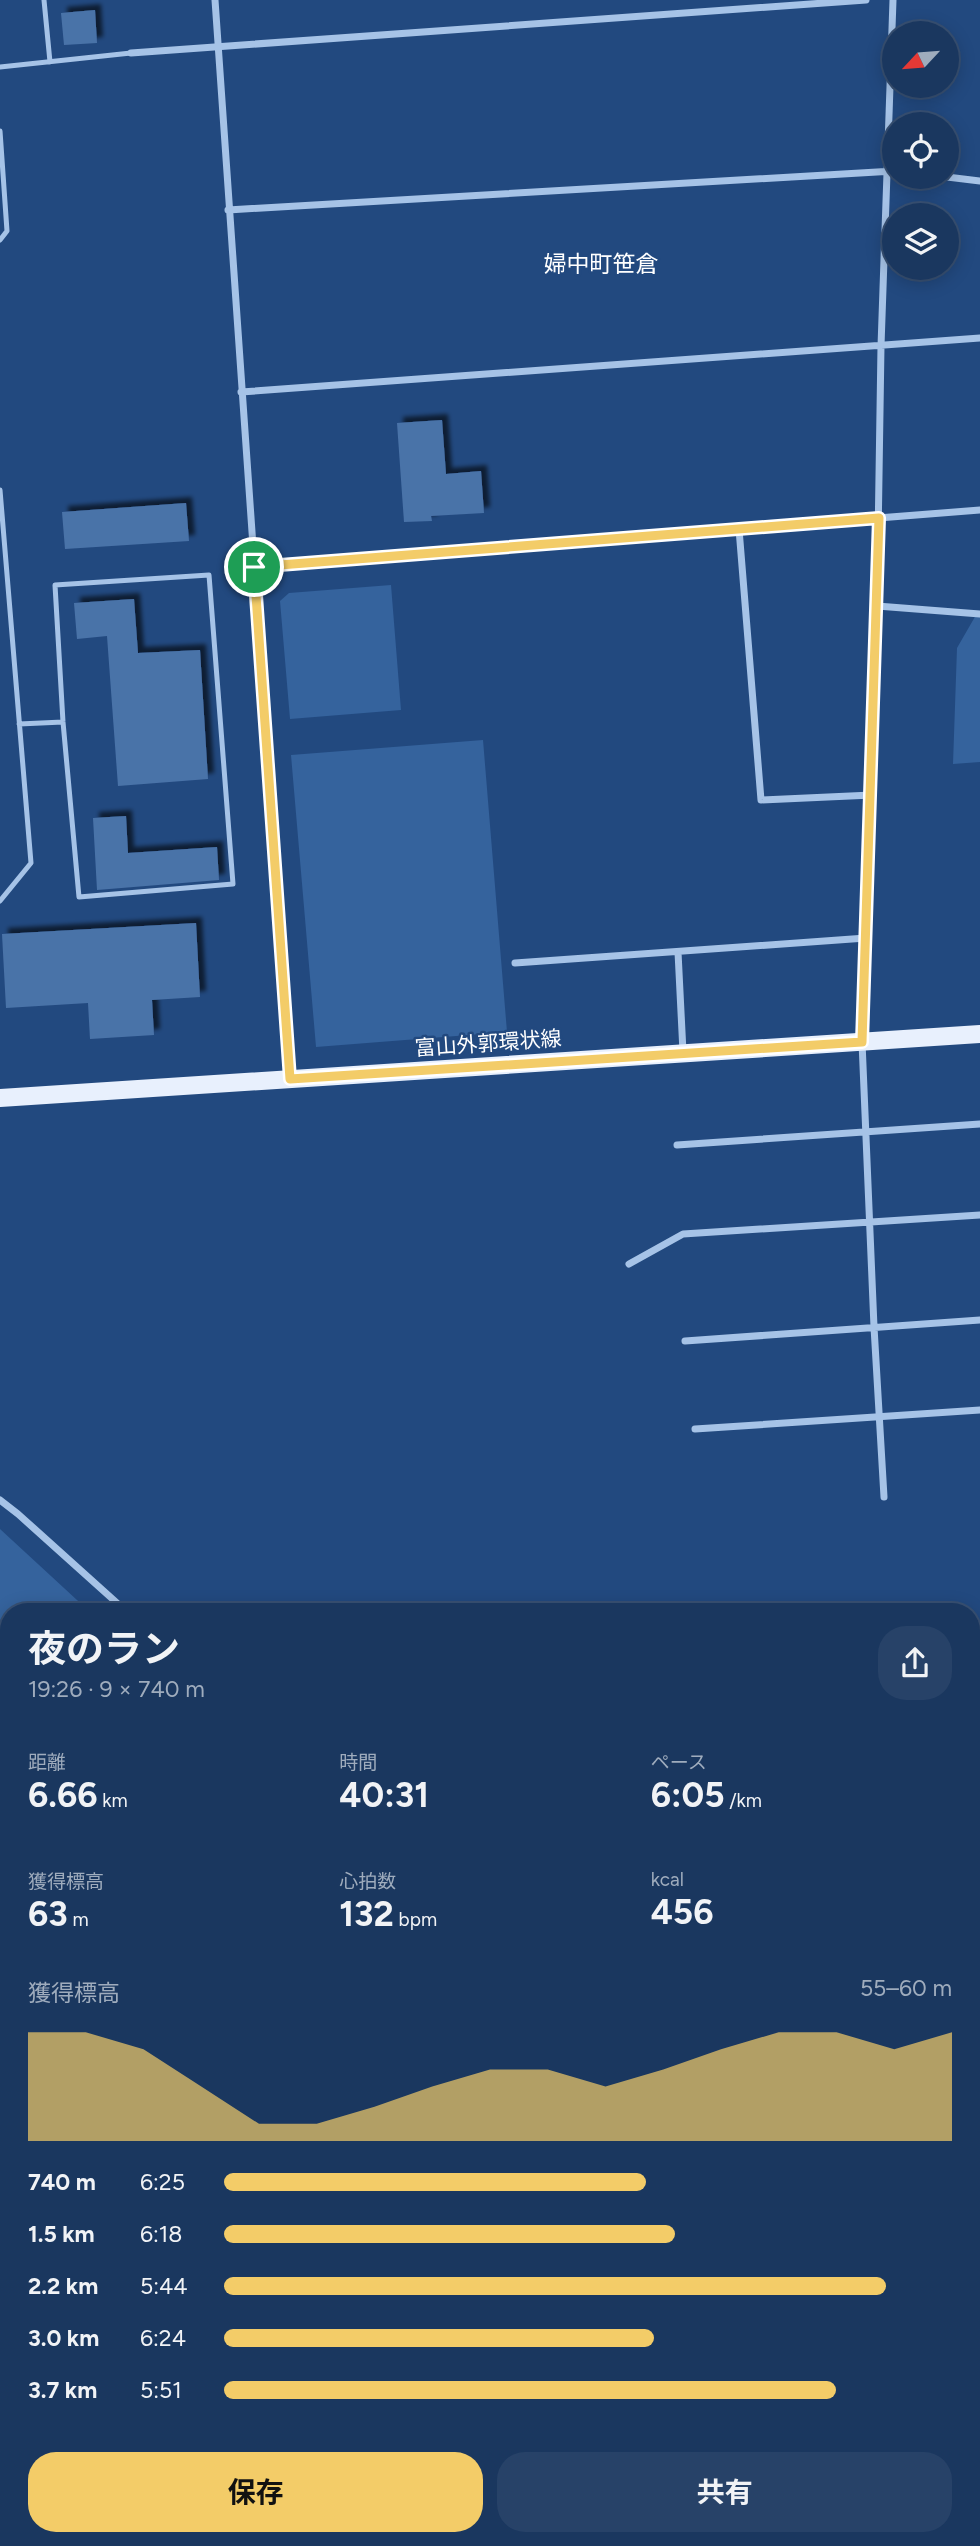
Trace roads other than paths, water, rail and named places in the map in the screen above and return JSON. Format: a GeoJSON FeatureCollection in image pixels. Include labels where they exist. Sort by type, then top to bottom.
{"type":"FeatureCollection","features":[{"type":"Feature","properties":{"kind":"main road","name":"富山外郭環状線"},"geometry":{"type":"LineString","coordinates":[[0,1098],[980,1034]]}},
{"type":"Feature","properties":{"kind":"street"},"geometry":{"type":"LineString","coordinates":[[215,0],[290,1079]]}},
{"type":"Feature","properties":{"kind":"street"},"geometry":{"type":"LineString","coordinates":[[131,53],[866,0]]}},
{"type":"Feature","properties":{"kind":"street"},"geometry":{"type":"LineString","coordinates":[[891,112],[893,0]]}},
{"type":"Feature","properties":{"kind":"street"},"geometry":{"type":"LineString","coordinates":[[229,210],[882,170]]}},
{"type":"Feature","properties":{"kind":"street"},"geometry":{"type":"LineString","coordinates":[[959,178],[980,181]]}},
{"type":"Feature","properties":{"kind":"street"},"geometry":{"type":"LineString","coordinates":[[884,1497],[862,1042],[872,795],[881,346],[889,189]]}},
{"type":"Feature","properties":{"kind":"street"},"geometry":{"type":"LineString","coordinates":[[241,392],[980,338]]}},
{"type":"Feature","properties":{"kind":"street"},"geometry":{"type":"LineString","coordinates":[[254,567],[980,510]]}},
{"type":"Feature","properties":{"kind":"street"},"geometry":{"type":"LineString","coordinates":[[738,529],[761,800],[872,795]]}},
{"type":"Feature","properties":{"kind":"street"},"geometry":{"type":"LineString","coordinates":[[877,606],[980,614]]}},
{"type":"Feature","properties":{"kind":"street"},"geometry":{"type":"LineString","coordinates":[[515,963],[866,938]]}},
{"type":"Feature","properties":{"kind":"street"},"geometry":{"type":"LineString","coordinates":[[678,952],[683,1052]]}},
{"type":"Feature","properties":{"kind":"street"},"geometry":{"type":"LineString","coordinates":[[677,1144],[980,1124]]}},
{"type":"Feature","properties":{"kind":"street"},"geometry":{"type":"LineString","coordinates":[[629,1264],[683,1234],[980,1214]]}},
{"type":"Feature","properties":{"kind":"street"},"geometry":{"type":"LineString","coordinates":[[685,1341],[980,1320]]}},
{"type":"Feature","properties":{"kind":"street"},"geometry":{"type":"LineString","coordinates":[[695,1429],[980,1410]]}},
{"type":"Feature","properties":{"kind":"street"},"geometry":{"type":"LineString","coordinates":[[0,1500],[117,1603]]}},
{"type":"Feature","properties":{"kind":"lane"},"geometry":{"type":"LineString","coordinates":[[44,0],[50,62]]}},
{"type":"Feature","properties":{"kind":"lane"},"geometry":{"type":"LineString","coordinates":[[0,67],[131,53]]}},
{"type":"Feature","properties":{"kind":"lane"},"geometry":{"type":"LineString","coordinates":[[0,131],[7,231],[0,240]]}},
{"type":"Feature","properties":{"kind":"lane"},"geometry":{"type":"LineString","coordinates":[[0,490],[31,863],[0,901]]}},
{"type":"Feature","properties":{"kind":"lane"},"geometry":{"type":"LineString","coordinates":[[209,575],[233,884],[79,897],[64,722],[55,585],[209,575]]}},
{"type":"Feature","properties":{"kind":"lane"},"geometry":{"type":"LineString","coordinates":[[19,724],[64,722]]}},
{"type":"Feature","properties":{"kind":"district","name":"婦中町笹倉"},"geometry":{"type":"Point","coordinates":[601,264]}}]}
